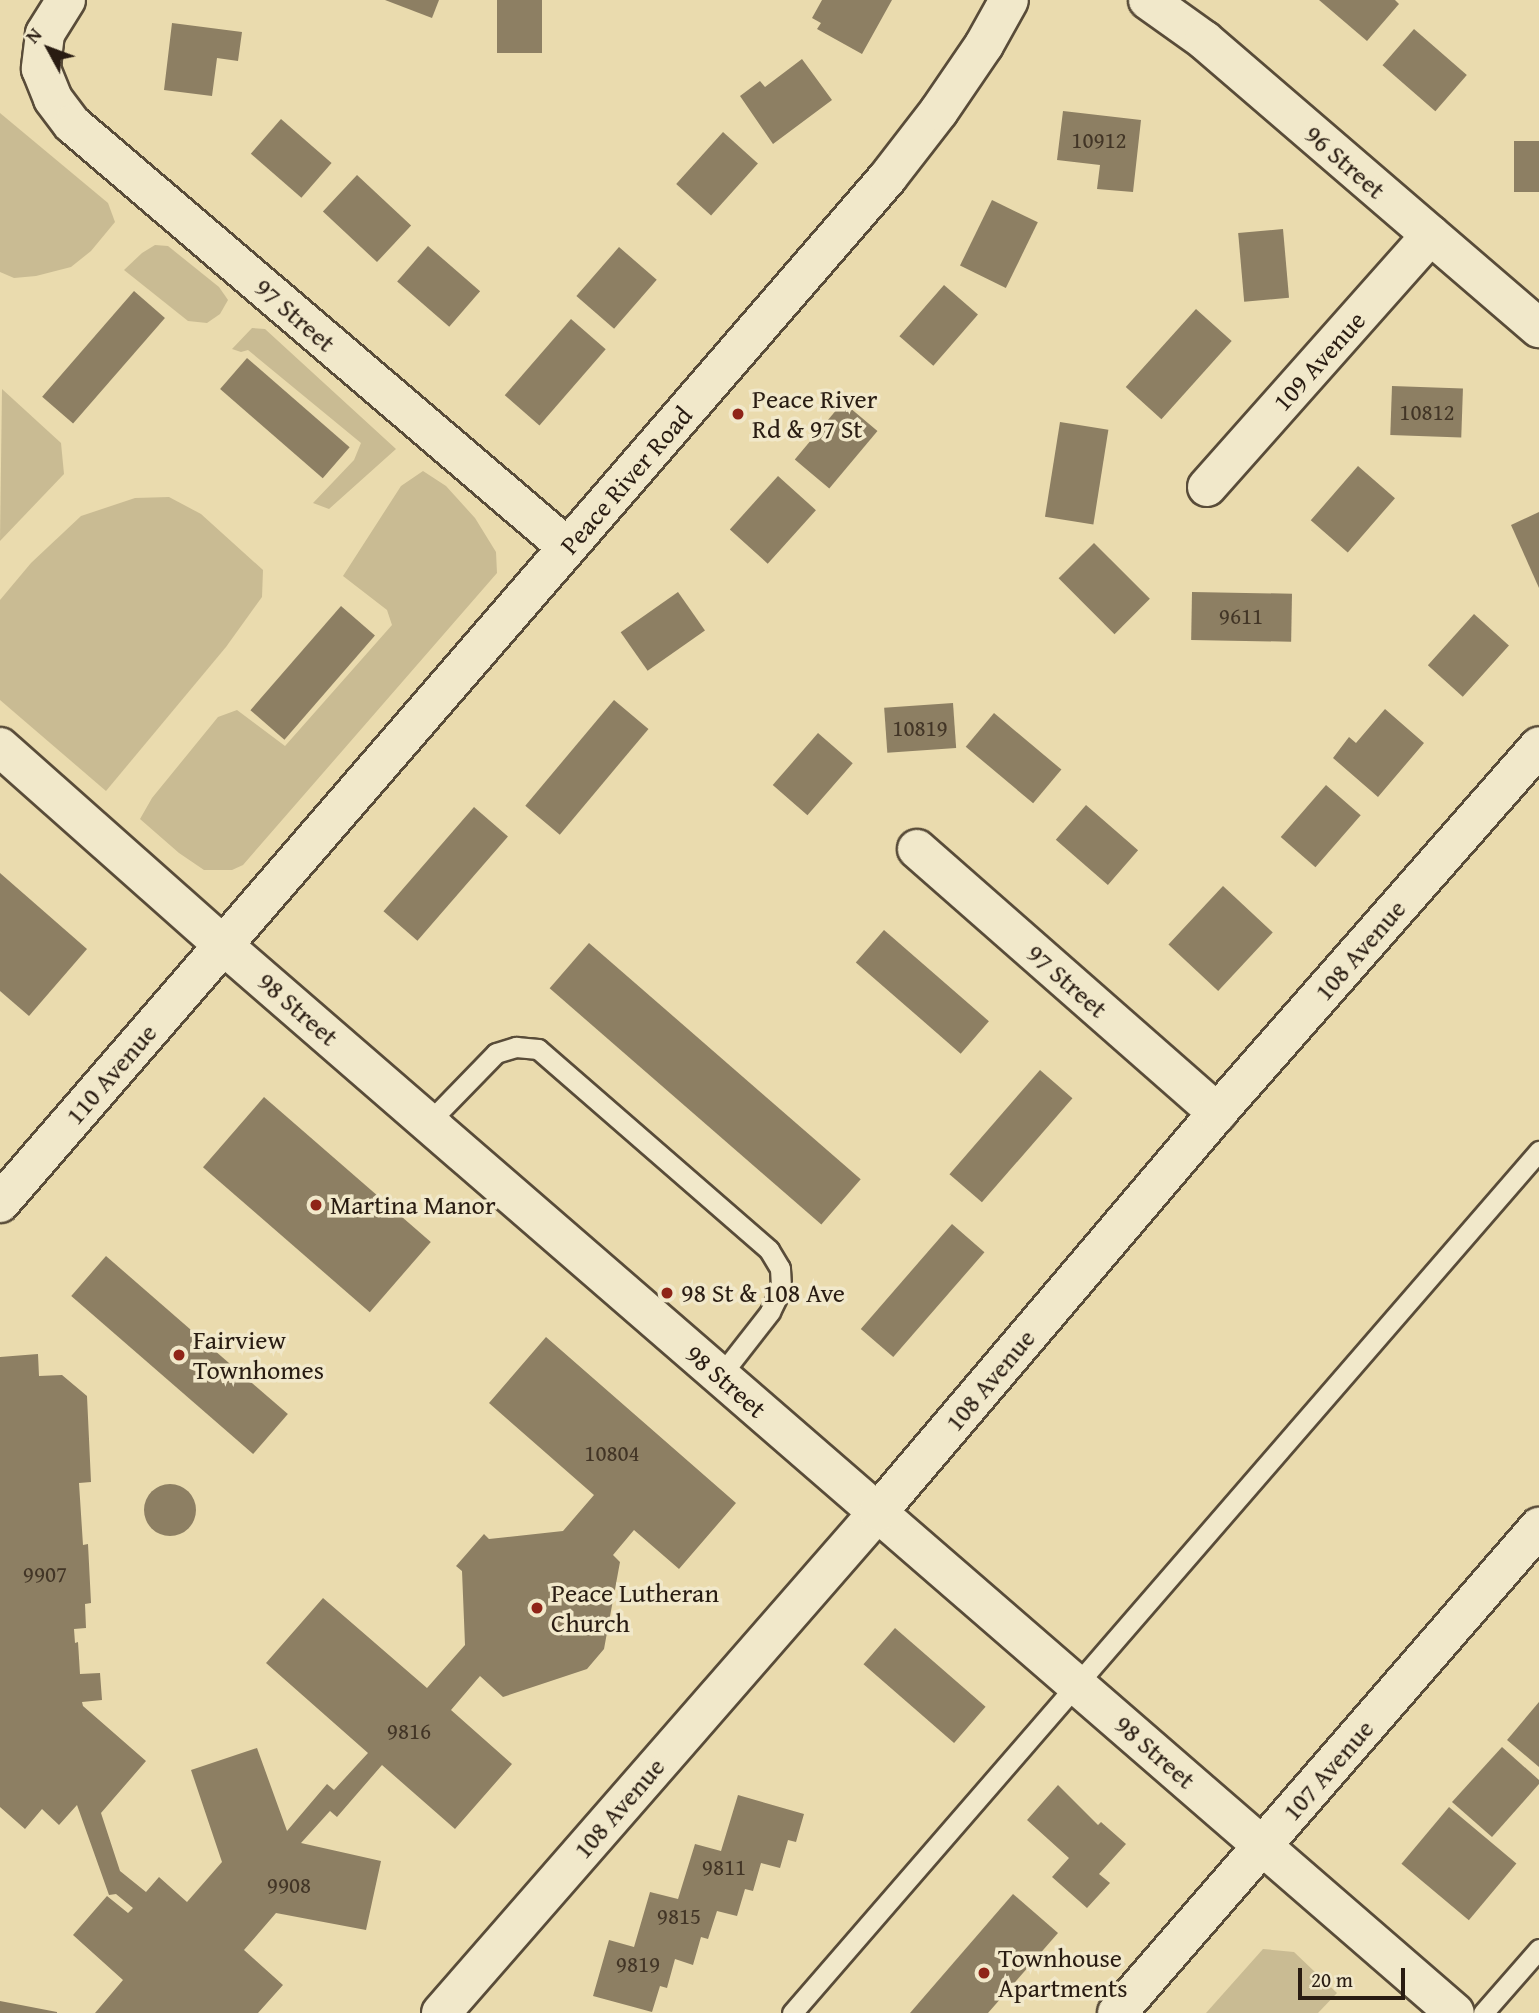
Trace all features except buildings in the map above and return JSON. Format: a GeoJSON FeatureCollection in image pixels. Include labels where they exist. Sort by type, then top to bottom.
{"type":"FeatureCollection","features":[{"type":"Feature","properties":{"kind":"street","name":"97 Street"},"geometry":{"type":"LineString","coordinates":[[66,0],[45,34],[41,69],[52,99],[72,124],[567,547]]}},
{"type":"Feature","properties":{"kind":"street","name":"Peace River Road"},"geometry":{"type":"LineString","coordinates":[[223,945],[888,177],[939,111],[984,45],[1009,0]]}},
{"type":"Feature","properties":{"kind":"street","name":"96 Street"},"geometry":{"type":"LineString","coordinates":[[1148,0],[1203,40],[1539,328]]}},
{"type":"Feature","properties":{"kind":"street","name":"109 Avenue"},"geometry":{"type":"LineString","coordinates":[[1207,487],[1431,235]]}},
{"type":"Feature","properties":{"kind":"street","name":"108 Avenue"},"geometry":{"type":"LineString","coordinates":[[441,2013],[878,1512],[1217,1113],[1539,746]]}},
{"type":"Feature","properties":{"kind":"street","name":"98 Street"},"geometry":{"type":"LineString","coordinates":[[0,747],[223,945],[1455,2013]]}},
{"type":"Feature","properties":{"kind":"street","name":"97 Street"},"geometry":{"type":"LineString","coordinates":[[917,849],[1217,1113]]}},
{"type":"Feature","properties":{"kind":"street","name":"110 Avenue"},"geometry":{"type":"LineString","coordinates":[[0,1203],[223,945]]}},
{"type":"Feature","properties":{"kind":"street","name":"107 Avenue"},"geometry":{"type":"LineString","coordinates":[[1117,2013],[1539,1527]]}},
{"type":"Feature","properties":{"kind":"lane"},"geometry":{"type":"LineString","coordinates":[[429,1122],[478,1068],[496,1053],[516,1047],[538,1049],[748,1231],[769,1250],[780,1268],[780,1289],[770,1312],[720,1376]]}},
{"type":"Feature","properties":{"kind":"lane"},"geometry":{"type":"LineString","coordinates":[[792,2013],[1539,1151]]}},
{"type":"Feature","properties":{"kind":"lane"},"geometry":{"type":"LineString","coordinates":[[1483,2013],[1539,1948]]}},
{"type":"Feature","properties":{"kind":"shaded area"},"geometry":{"type":"Polygon","coordinates":[[[0,113],[108,203],[115,222],[91,251],[71,267],[36,276],[14,278],[0,272],[0,113]]]}},
{"type":"Feature","properties":{"kind":"shaded area"},"geometry":{"type":"Polygon","coordinates":[[[155,245],[168,246],[219,287],[228,300],[220,314],[207,323],[188,321],[124,270],[155,245]]]}},
{"type":"Feature","properties":{"kind":"shaded area"},"geometry":{"type":"Polygon","coordinates":[[[252,328],[265,329],[396,449],[329,509],[313,503],[354,460],[361,443],[248,350],[241,352],[232,349],[252,328]]]}},
{"type":"Feature","properties":{"kind":"shaded area"},"geometry":{"type":"Polygon","coordinates":[[[2,389],[61,443],[64,474],[0,541],[2,389]]]}},
{"type":"Feature","properties":{"kind":"shaded area"},"geometry":{"type":"Polygon","coordinates":[[[423,471],[446,486],[475,518],[496,552],[497,573],[243,865],[232,870],[204,870],[179,853],[140,819],[152,798],[218,717],[237,710],[285,746],[392,625],[387,610],[343,576],[401,486],[423,471]]]}},
{"type":"Feature","properties":{"kind":"shaded area"},"geometry":{"type":"Polygon","coordinates":[[[169,497],[201,514],[263,570],[262,597],[226,647],[106,791],[0,700],[0,600],[31,563],[81,516],[135,498],[169,497]]]}},
{"type":"Feature","properties":{"kind":"shaded area"},"geometry":{"type":"Polygon","coordinates":[[[1263,1949],[1294,1952],[1337,1993],[1318,2013],[1206,2013],[1263,1949]]]}},
{"type":"Feature","properties":{"kind":"place","name":"Peace River Rd & 97 St"},"geometry":{"type":"Point","coordinates":[738,414]}},
{"type":"Feature","properties":{"kind":"place","name":"Martina Manor"},"geometry":{"type":"Point","coordinates":[316,1205]}},
{"type":"Feature","properties":{"kind":"place","name":"98 St & 108 Ave"},"geometry":{"type":"Point","coordinates":[667,1293]}},
{"type":"Feature","properties":{"kind":"place","name":"Fairview Townhomes"},"geometry":{"type":"Point","coordinates":[179,1355]}},
{"type":"Feature","properties":{"kind":"place","name":"Peace Lutheran Church"},"geometry":{"type":"Point","coordinates":[537,1608]}},
{"type":"Feature","properties":{"kind":"place","name":"Townhouse Apartments"},"geometry":{"type":"Point","coordinates":[984,1973]}}]}
